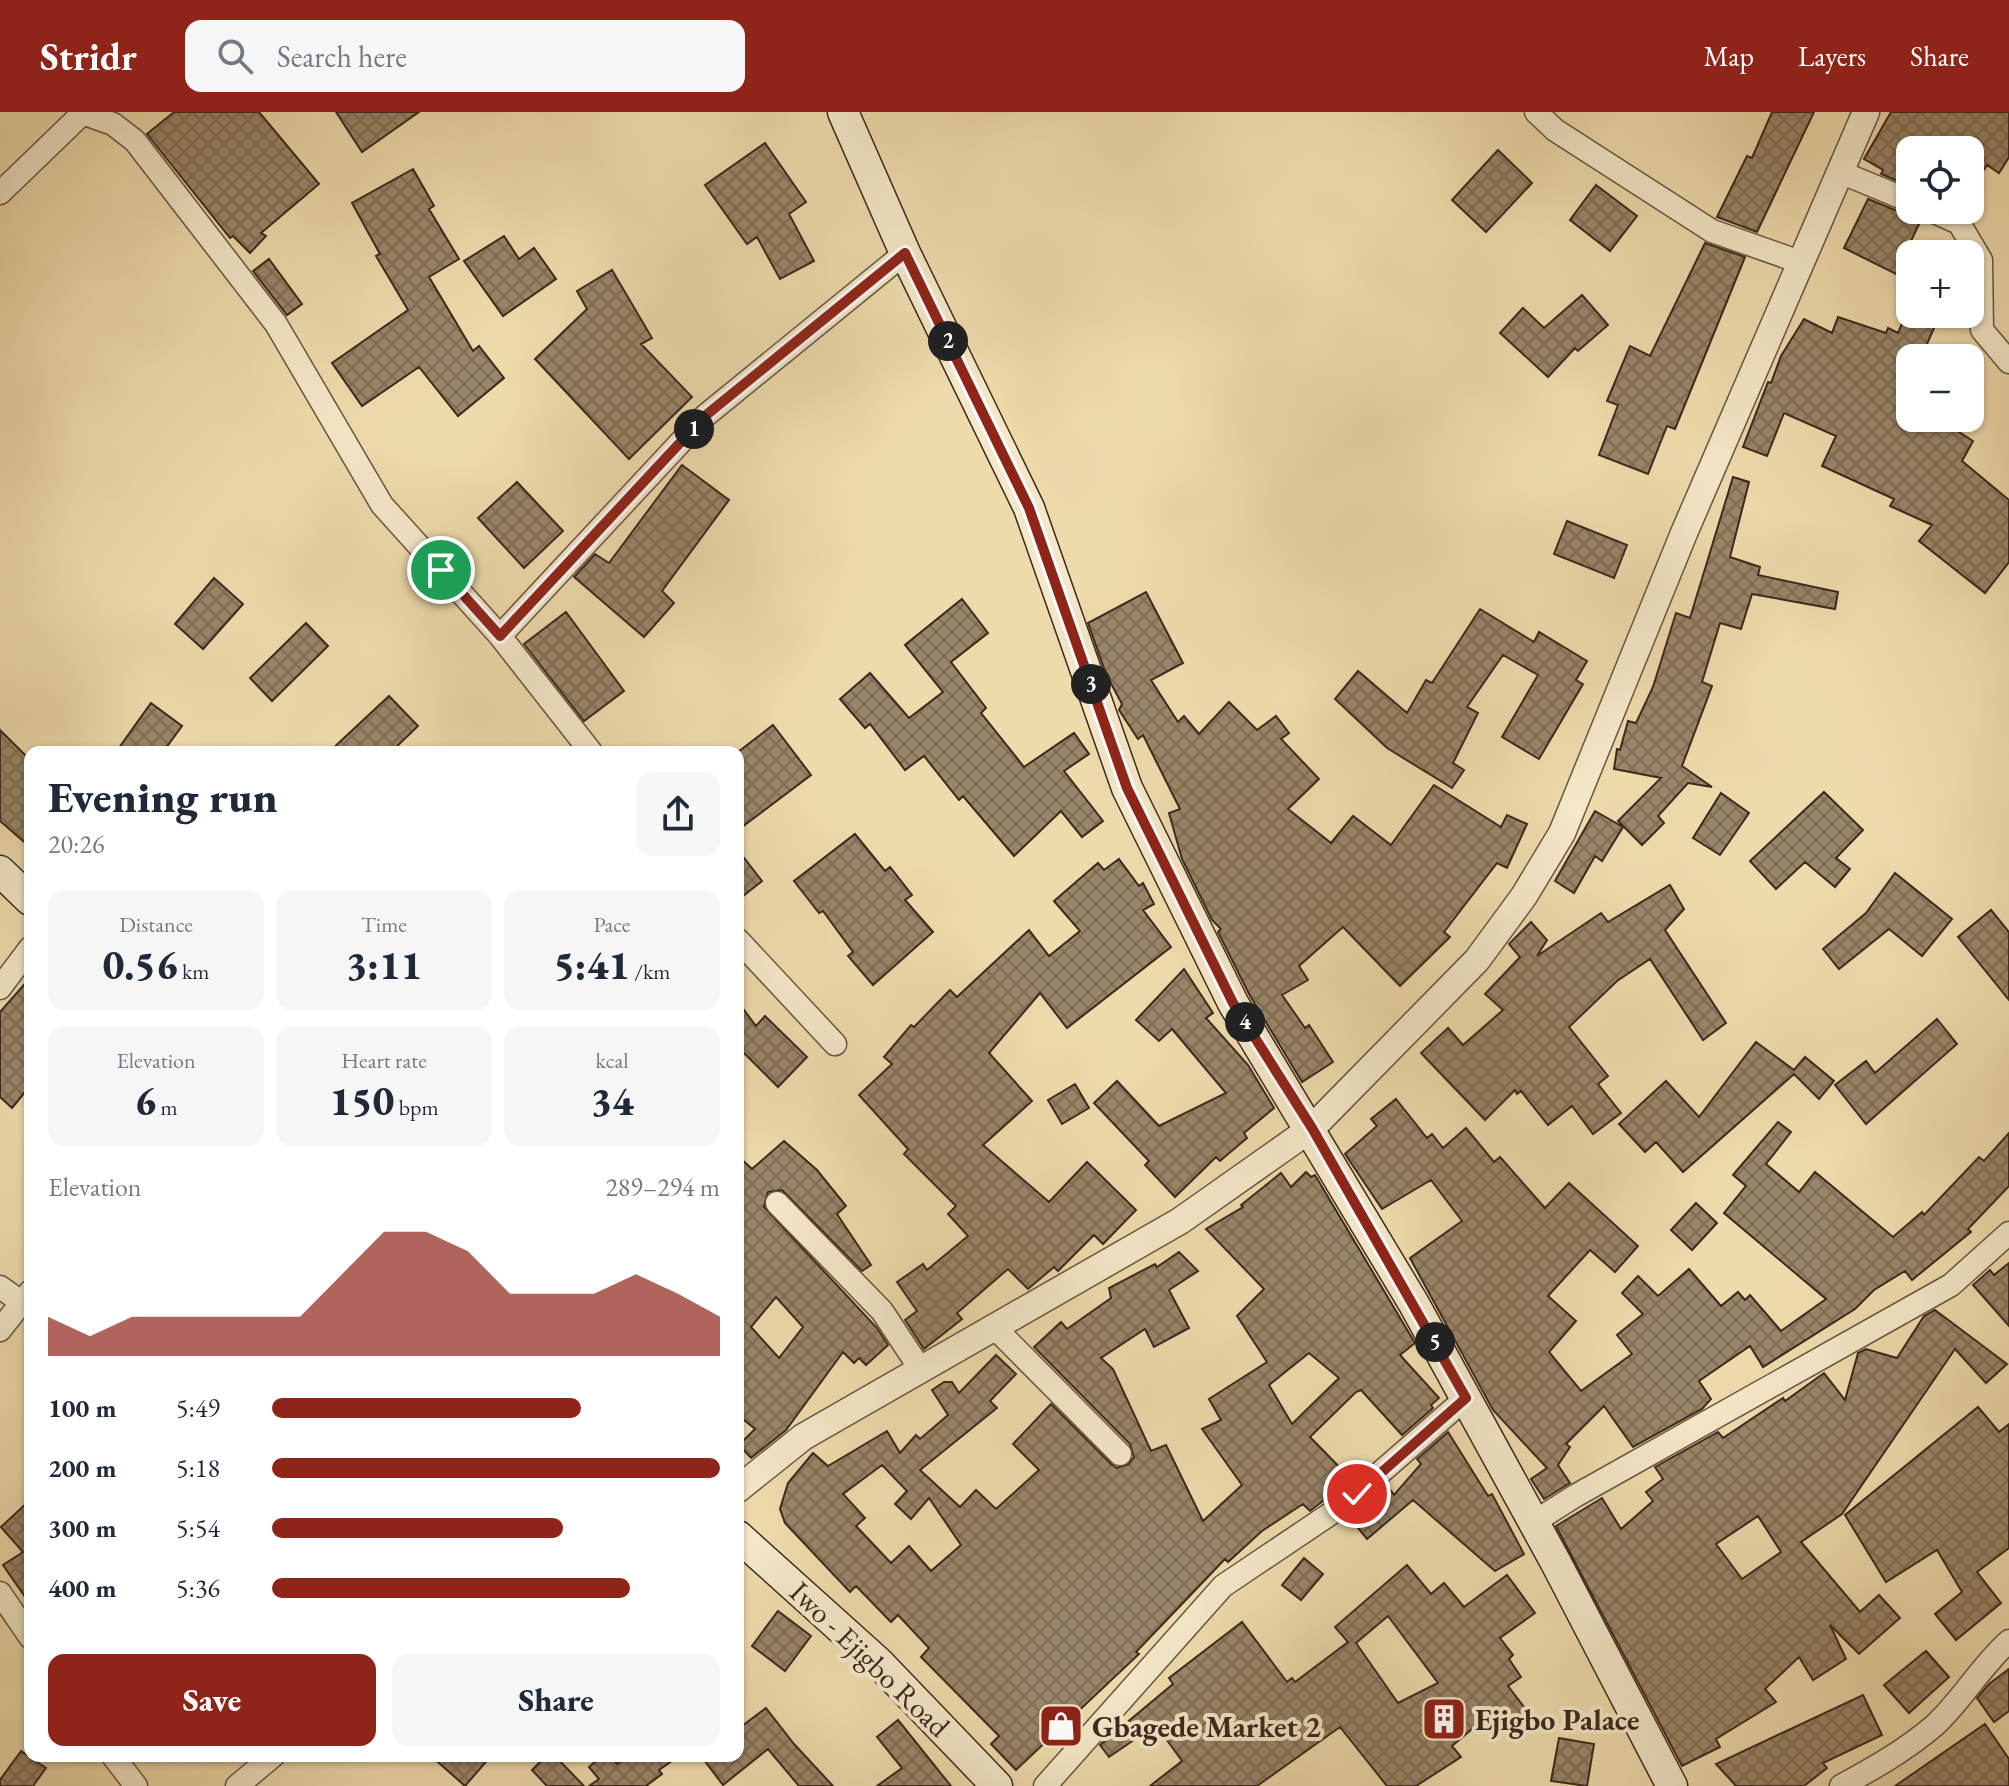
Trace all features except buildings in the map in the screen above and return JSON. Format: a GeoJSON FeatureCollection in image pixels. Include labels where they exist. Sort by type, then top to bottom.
{"type":"FeatureCollection","features":[{"type":"Feature","properties":{"kind":"main road"},"geometry":{"type":"LineString","coordinates":[[843,112],[905,253],[1029,508],[1127,788],[1233,1003],[1312,1128],[1466,1398],[1672,1786]]}},
{"type":"Feature","properties":{"kind":"main road"},"geometry":{"type":"LineString","coordinates":[[0,871],[24,894]]}},
{"type":"Feature","properties":{"kind":"main road","name":"Iwo - Ejigbo Road"},"geometry":{"type":"LineString","coordinates":[[744,1541],[878,1662],[997,1786]]}},
{"type":"Feature","properties":{"kind":"street"},"geometry":{"type":"LineString","coordinates":[[0,193],[82,112],[113,124],[135,141],[276,324],[382,505],[500,636],[586,746]]}},
{"type":"Feature","properties":{"kind":"street"},"geometry":{"type":"LineString","coordinates":[[1536,112],[1555,130],[1712,231],[1800,262]]}},
{"type":"Feature","properties":{"kind":"street"},"geometry":{"type":"LineString","coordinates":[[744,1484],[803,1437],[877,1391],[996,1329],[1180,1221],[1312,1128],[1477,960],[1532,883],[1562,833],[1684,533],[1866,112]]}},
{"type":"Feature","properties":{"kind":"street"},"geometry":{"type":"LineString","coordinates":[[1840,172],[1896,195]]}},
{"type":"Feature","properties":{"kind":"street"},"geometry":{"type":"LineString","coordinates":[[1960,224],[1981,260],[1982,330],[2009,362]]}},
{"type":"Feature","properties":{"kind":"street"},"geometry":{"type":"LineString","coordinates":[[500,636],[705,416],[905,253]]}},
{"type":"Feature","properties":{"kind":"street"},"geometry":{"type":"LineString","coordinates":[[744,946],[835,1044]]}},
{"type":"Feature","properties":{"kind":"street"},"geometry":{"type":"LineString","coordinates":[[0,988],[24,956]]}},
{"type":"Feature","properties":{"kind":"street"},"geometry":{"type":"LineString","coordinates":[[777,1203],[882,1311],[921,1370]]}},
{"type":"Feature","properties":{"kind":"street"},"geometry":{"type":"LineString","coordinates":[[1534,1522],[1951,1285],[2009,1233]]}},
{"type":"Feature","properties":{"kind":"street"},"geometry":{"type":"LineString","coordinates":[[0,1287],[24,1296]]}},
{"type":"Feature","properties":{"kind":"street"},"geometry":{"type":"LineString","coordinates":[[0,1330],[24,1300]]}},
{"type":"Feature","properties":{"kind":"street"},"geometry":{"type":"LineString","coordinates":[[996,1329],[1120,1454]]}},
{"type":"Feature","properties":{"kind":"street"},"geometry":{"type":"LineString","coordinates":[[1045,1786],[1223,1586],[1342,1506],[1466,1398]]}},
{"type":"Feature","properties":{"kind":"street"},"geometry":{"type":"LineString","coordinates":[[0,1593],[24,1628]]}},
{"type":"Feature","properties":{"kind":"street"},"geometry":{"type":"LineString","coordinates":[[1841,1786],[1895,1756],[1936,1723],[1989,1659],[2009,1641]]}},
{"type":"Feature","properties":{"kind":"street"},"geometry":{"type":"LineString","coordinates":[[118,1762],[136,1786]]}},
{"type":"Feature","properties":{"kind":"street"},"geometry":{"type":"LineString","coordinates":[[237,1786],[266,1762]]}},
{"type":"Feature","properties":{"kind":"place","name":"Ejigbo Palace"},"geometry":{"type":"Point","coordinates":[1444,1719]}},
{"type":"Feature","properties":{"kind":"place","name":"Gbagede Market 2"},"geometry":{"type":"Point","coordinates":[1061,1726]}},
{"type":"Feature","properties":{"kind":"route"},"geometry":{"type":"LineString","coordinates":[[441,570],[500,636],[705,416],[905,253],[1029,508],[1127,788],[1233,1003],[1312,1128],[1466,1398],[1357,1494]]}}]}
